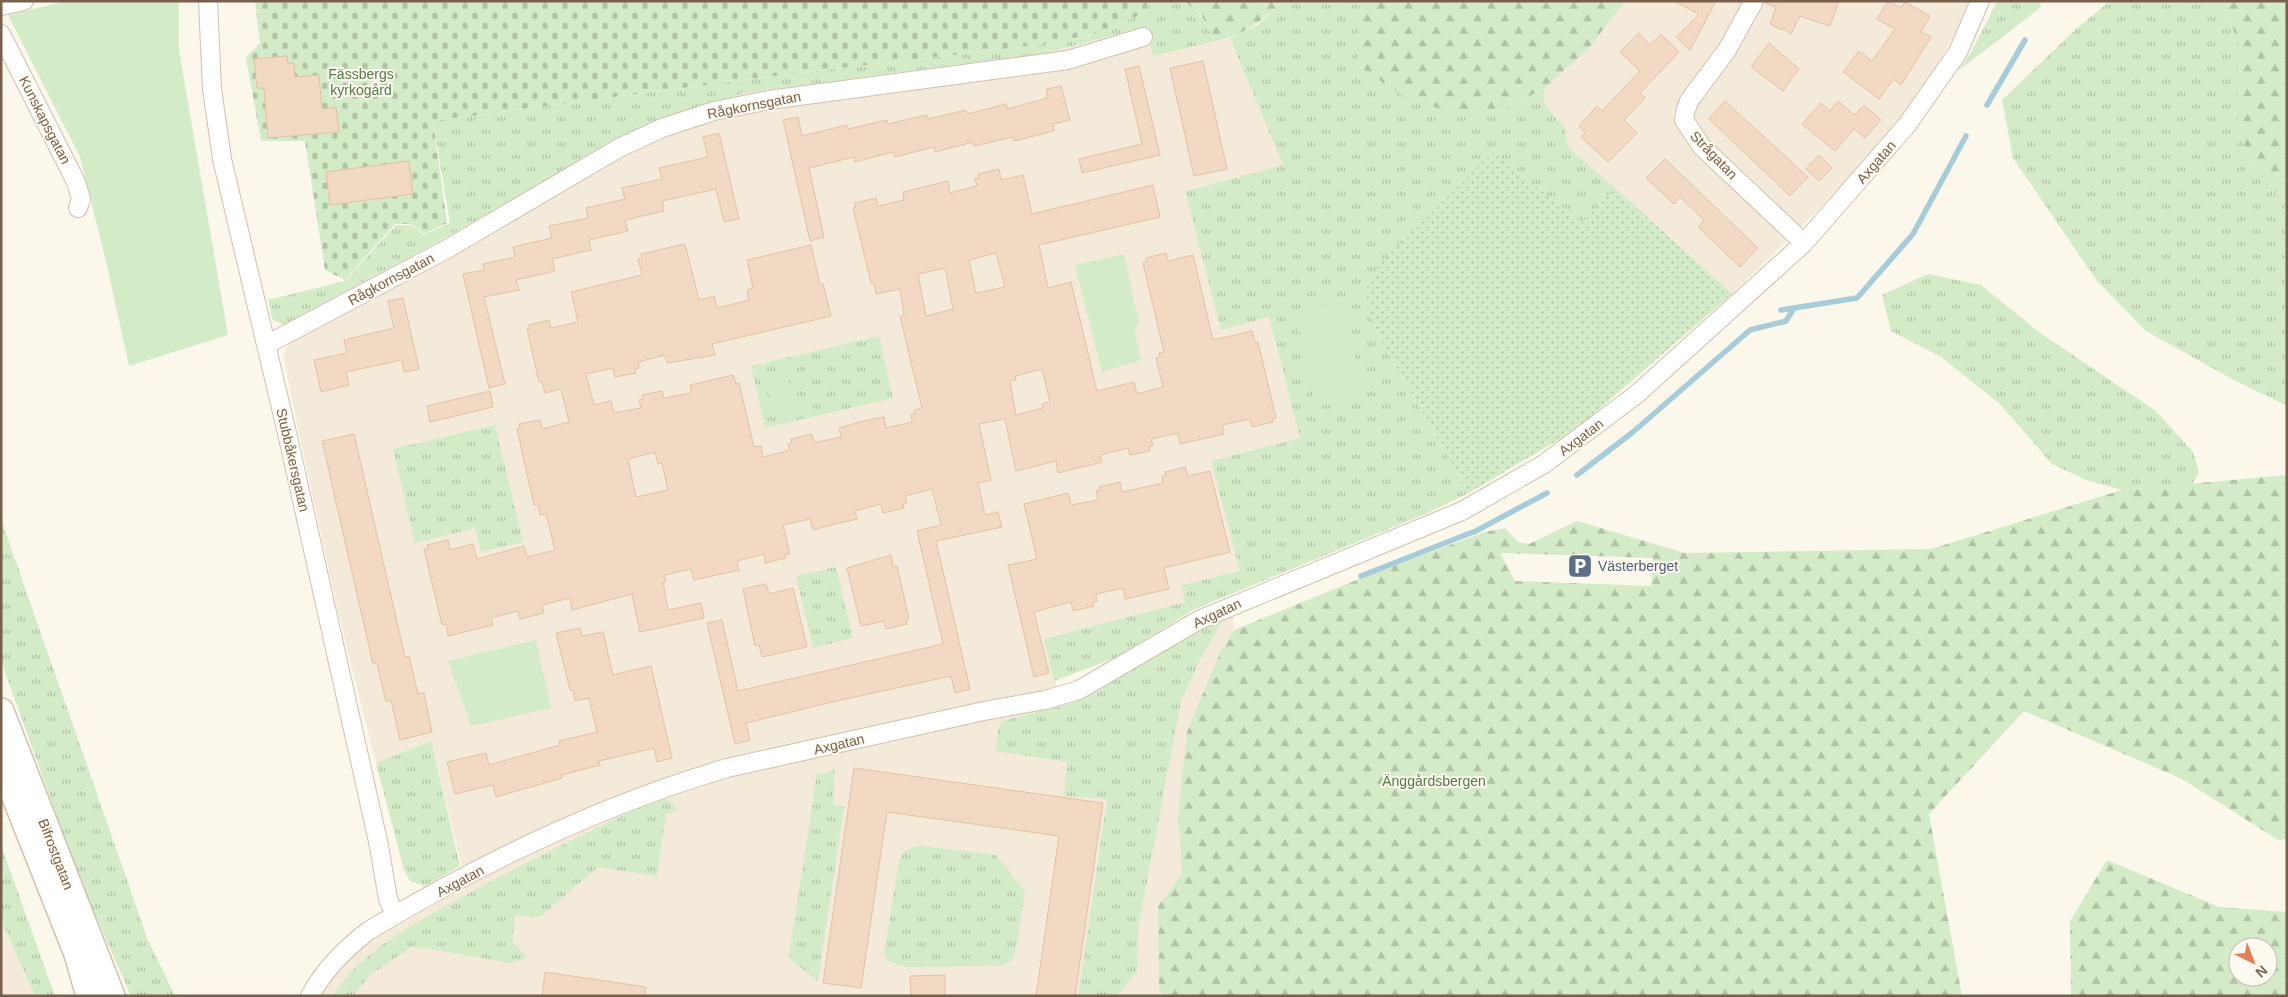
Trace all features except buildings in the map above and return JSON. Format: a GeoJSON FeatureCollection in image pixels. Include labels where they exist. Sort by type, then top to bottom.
{"type":"FeatureCollection","features":[{"type":"Feature","properties":{"kind":"main road","name":"Bifrostgatan"},"geometry":{"type":"LineString","coordinates":[[1,711],[112,996]]}},
{"type":"Feature","properties":{"kind":"main road","name":"Bifrostgatan"},"geometry":{"type":"LineString","coordinates":[[1,762],[76,954],[89,996]]}},
{"type":"Feature","properties":{"kind":"street"},"geometry":{"type":"LineString","coordinates":[[1,6],[24,1]]}},
{"type":"Feature","properties":{"kind":"street","name":"Stubbåkersgatan"},"geometry":{"type":"LineString","coordinates":[[208,1],[212,89],[222,159],[379,846],[388,899],[395,915]]}},
{"type":"Feature","properties":{"kind":"street","name":"Strågatan"},"geometry":{"type":"LineString","coordinates":[[1754,1],[1727,50],[1689,100],[1684,120],[1702,147],[1804,242]]}},
{"type":"Feature","properties":{"kind":"street","name":"Axgatan"},"geometry":{"type":"LineString","coordinates":[[310,996],[327,969],[350,944],[395,915],[552,833],[612,807],[687,780],[728,768],[984,711],[1045,700],[1080,690],[1199,620],[1462,511],[1496,494],[1579,440],[1637,394],[1804,242],[1877,162],[1925,101],[1958,52],[1980,1]]}},
{"type":"Feature","properties":{"kind":"street","name":"Kunskapsgatan"},"geometry":{"type":"LineString","coordinates":[[1,34],[76,182],[81,199],[78,208]]}},
{"type":"Feature","properties":{"kind":"street","name":"Rågkornsgatan"},"geometry":{"type":"LineString","coordinates":[[266,345],[447,249],[619,148],[662,128],[714,111],[769,100],[1068,60],[1143,38]]}},
{"type":"Feature","properties":{"kind":"shaded area"},"geometry":{"type":"Polygon","coordinates":[[[1625,1],[1973,1],[1927,84],[1877,152],[1732,294],[1568,147],[1565,129],[1544,103],[1545,88],[1589,48],[1625,1]]]}},
{"type":"Feature","properties":{"kind":"shaded area"},"geometry":{"type":"Polygon","coordinates":[[[1146,29],[1153,56],[1230,38],[1284,166],[1185,190],[1221,329],[1269,317],[1300,438],[1211,461],[1241,571],[1182,585],[1186,602],[1044,639],[1060,699],[1232,610],[1234,630],[1221,651],[1178,818],[1182,874],[1158,907],[1159,987],[1162,996],[320,996],[329,980],[349,957],[382,934],[467,887],[431,741],[376,763],[339,616],[301,443],[283,355],[291,341],[283,325],[655,124],[744,93],[1046,53],[1133,30],[1146,29]]]}},
{"type":"Feature","properties":{"kind":"shaded area"},"geometry":{"type":"Polygon","coordinates":[[[1,920],[35,996],[1,996],[1,920]]]}},
{"type":"Feature","properties":{"kind":"green space"},"geometry":{"type":"Polygon","coordinates":[[[67,1],[179,1],[179,50],[228,335],[129,366],[80,157],[8,15],[67,1]]]}},
{"type":"Feature","properties":{"kind":"green space","name":"Fässbergs kyrkogård"},"geometry":{"type":"Polygon","coordinates":[[[255,1],[1153,1],[1144,13],[1098,33],[1046,44],[774,76],[433,121],[447,223],[424,234],[411,224],[395,224],[345,280],[325,270],[305,141],[261,141],[246,57],[260,43],[255,1]]]}},
{"type":"Feature","properties":{"kind":"green space"},"geometry":{"type":"Polygon","coordinates":[[[1153,1],[1178,2],[1193,8],[1216,41],[1153,56],[1146,29],[1133,30],[1046,53],[744,93],[655,124],[283,325],[272,319],[268,300],[345,281],[396,225],[411,225],[424,235],[450,223],[433,121],[774,76],[1046,44],[1098,33],[1144,13],[1153,1]]]}},
{"type":"Feature","properties":{"kind":"green space"},"geometry":{"type":"Polygon","coordinates":[[[1183,1],[1283,1],[1245,31],[1216,41],[1200,13],[1183,1]]]}},
{"type":"Feature","properties":{"kind":"green space"},"geometry":{"type":"Polygon","coordinates":[[[1283,1],[1360,1],[1358,65],[1494,115],[1545,88],[1544,103],[1565,129],[1568,147],[1615,188],[1582,223],[1492,152],[1375,330],[1469,493],[1423,515],[1195,609],[1113,659],[1054,681],[1044,639],[1185,602],[1182,585],[1240,571],[1211,461],[1300,438],[1269,317],[1221,330],[1185,191],[1283,165],[1230,38],[1258,25],[1283,1]]]}},
{"type":"Feature","properties":{"kind":"green space"},"geometry":{"type":"Polygon","coordinates":[[[1360,1],[1625,1],[1589,48],[1545,88],[1494,115],[1446,111],[1403,96],[1357,65],[1360,1]]]}},
{"type":"Feature","properties":{"kind":"green space"},"geometry":{"type":"Polygon","coordinates":[[[1997,1],[2040,1],[2041,7],[1957,72],[1972,51],[1997,1]]]}},
{"type":"Feature","properties":{"kind":"green space"},"geometry":{"type":"Polygon","coordinates":[[[2110,1],[2216,1],[2238,38],[2238,132],[2257,173],[2287,202],[2287,406],[2232,379],[2146,331],[2097,281],[2013,158],[2002,100],[2076,29],[2110,1]]]}},
{"type":"Feature","properties":{"kind":"green space"},"geometry":{"type":"Polygon","coordinates":[[[2216,1],[2287,1],[2287,202],[2257,173],[2238,132],[2238,38],[2216,1]]]}},
{"type":"Feature","properties":{"kind":"green space"},"geometry":{"type":"Polygon","coordinates":[[[1493,152],[1582,223],[1615,188],[1732,294],[1575,430],[1469,493],[1375,330],[1367,306],[1367,283],[1378,266],[1493,152]]]}},
{"type":"Feature","properties":{"kind":"green space"},"geometry":{"type":"Polygon","coordinates":[[[1124,254],[1139,323],[1134,329],[1141,360],[1102,372],[1075,265],[1124,254]]]}},
{"type":"Feature","properties":{"kind":"green space"},"geometry":{"type":"Polygon","coordinates":[[[1928,274],[1981,285],[2040,333],[2156,411],[2193,452],[2199,473],[2192,484],[2122,490],[2086,480],[2052,464],[2000,404],[1941,357],[1891,331],[1882,295],[1928,274]]]}},
{"type":"Feature","properties":{"kind":"green space"},"geometry":{"type":"Polygon","coordinates":[[[1342,301],[1363,396],[1316,407],[1295,312],[1342,301]]]}},
{"type":"Feature","properties":{"kind":"green space"},"geometry":{"type":"Polygon","coordinates":[[[879,336],[893,398],[765,428],[751,366],[879,336]]]}},
{"type":"Feature","properties":{"kind":"green space"},"geometry":{"type":"Polygon","coordinates":[[[786,369],[795,409],[773,414],[764,374],[786,369]]]}},
{"type":"Feature","properties":{"kind":"green space"},"geometry":{"type":"Polygon","coordinates":[[[495,425],[523,542],[481,552],[475,528],[415,543],[393,449],[495,425]]]}},
{"type":"Feature","properties":{"kind":"green space","name":"Änggårdsbergen"},"geometry":{"type":"Polygon","coordinates":[[[2287,475],[2287,839],[2278,840],[2182,779],[2024,711],[1929,814],[1962,996],[1162,996],[1159,987],[1158,906],[1182,874],[1178,818],[1187,732],[1221,651],[1234,630],[1374,573],[1485,532],[1505,528],[1518,542],[1529,544],[1577,521],[1685,553],[1931,549],[2122,490],[2287,475]],[[1500,553],[1515,581],[1651,586],[1653,558],[1500,553]]]}},
{"type":"Feature","properties":{"kind":"green space"},"geometry":{"type":"Polygon","coordinates":[[[1,519],[148,940],[175,996],[131,996],[80,880],[1,661],[1,519]]]}},
{"type":"Feature","properties":{"kind":"green space"},"geometry":{"type":"Polygon","coordinates":[[[836,567],[853,638],[813,648],[796,576],[836,567]]]}},
{"type":"Feature","properties":{"kind":"green space"},"geometry":{"type":"Polygon","coordinates":[[[1225,616],[1200,660],[1181,701],[1138,929],[1137,971],[1117,996],[1078,996],[1107,799],[1064,796],[1067,762],[995,751],[998,730],[1002,721],[1066,705],[1097,693],[1146,656],[1225,616]]]}},
{"type":"Feature","properties":{"kind":"green space"},"geometry":{"type":"Polygon","coordinates":[[[536,640],[551,708],[471,726],[448,661],[536,640]]]}},
{"type":"Feature","properties":{"kind":"green space"},"geometry":{"type":"Polygon","coordinates":[[[431,741],[460,866],[425,886],[410,881],[404,870],[376,763],[431,741]]]}},
{"type":"Feature","properties":{"kind":"green space"},"geometry":{"type":"Polygon","coordinates":[[[835,770],[833,805],[844,807],[818,981],[792,961],[789,955],[817,774],[835,770]]]}},
{"type":"Feature","properties":{"kind":"green space"},"geometry":{"type":"Polygon","coordinates":[[[666,799],[678,811],[666,814],[657,876],[598,867],[540,917],[515,916],[512,941],[528,958],[509,963],[413,946],[370,975],[353,996],[333,996],[359,964],[374,951],[409,927],[553,849],[646,804],[666,799]]]}},
{"type":"Feature","properties":{"kind":"green space"},"geometry":{"type":"Polygon","coordinates":[[[1,845],[55,996],[35,996],[1,920],[1,845]]]}},
{"type":"Feature","properties":{"kind":"green space"},"geometry":{"type":"Polygon","coordinates":[[[922,846],[996,855],[1025,892],[1015,951],[1008,963],[1002,966],[905,967],[888,961],[884,954],[899,860],[908,849],[922,846]]]}},
{"type":"Feature","properties":{"kind":"green space"},"geometry":{"type":"Polygon","coordinates":[[[2107,860],[2219,907],[2287,912],[2287,996],[2071,996],[2070,921],[2107,860]]]}},
{"type":"Feature","properties":{"kind":"waterway"},"geometry":{"type":"LineString","coordinates":[[1987,105],[2025,40]]}},
{"type":"Feature","properties":{"kind":"waterway"},"geometry":{"type":"LineString","coordinates":[[1781,310],[1857,298],[1913,234],[1966,136]]}},
{"type":"Feature","properties":{"kind":"waterway"},"geometry":{"type":"LineString","coordinates":[[1577,475],[1633,432],[1750,330],[1786,321],[1794,308]]}},
{"type":"Feature","properties":{"kind":"waterway"},"geometry":{"type":"LineString","coordinates":[[1474,532],[1547,493]]}},
{"type":"Feature","properties":{"kind":"waterway"},"geometry":{"type":"LineString","coordinates":[[1361,576],[1473,532]]}},
{"type":"Feature","properties":{"kind":"place","name":"Västerberget"},"geometry":{"type":"Point","coordinates":[1580,566]}}]}
